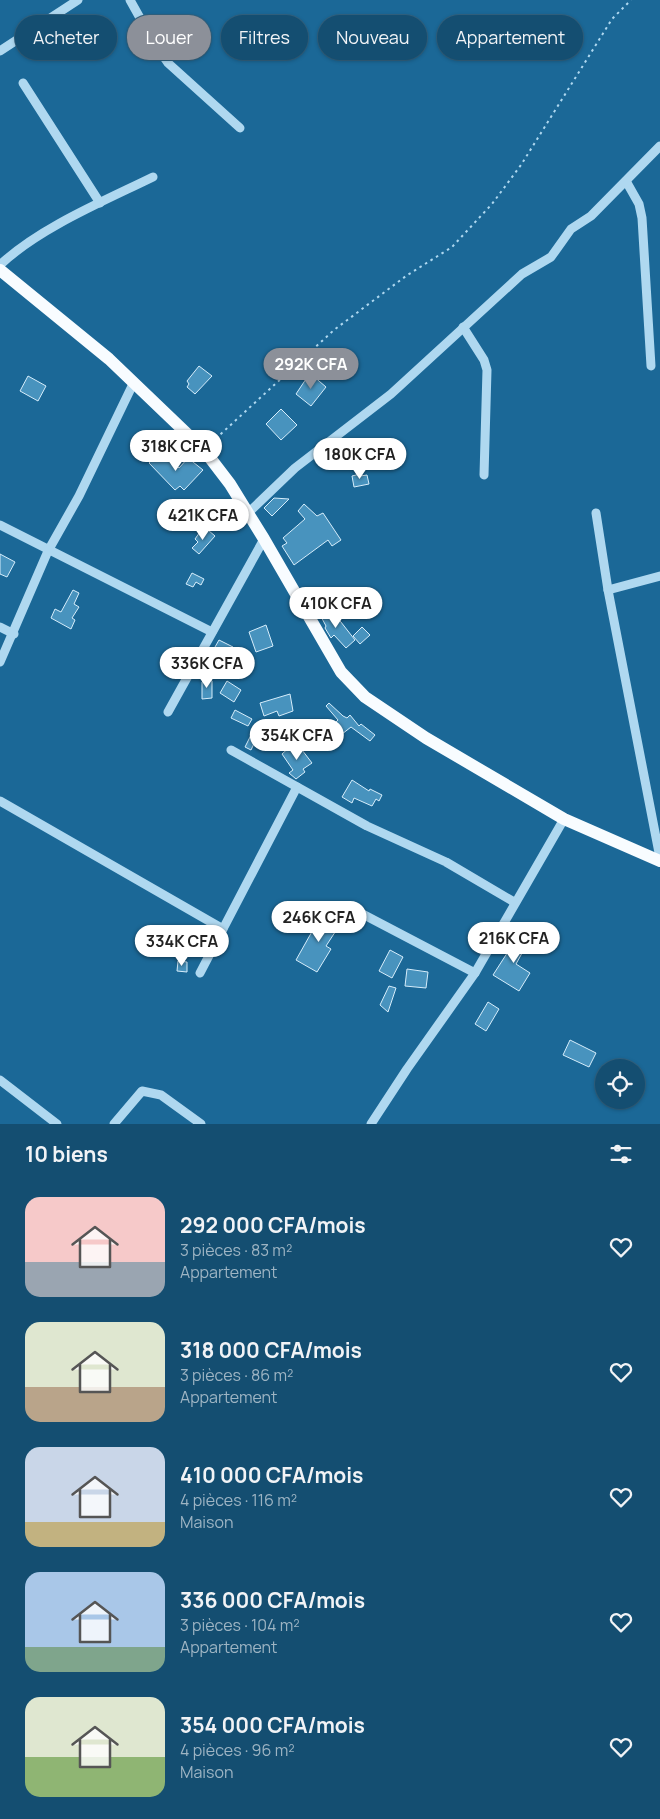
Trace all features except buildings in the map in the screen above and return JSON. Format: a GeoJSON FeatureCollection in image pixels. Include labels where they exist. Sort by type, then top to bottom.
{"type":"FeatureCollection","features":[{"type":"Feature","properties":{"kind":"main road"},"geometry":{"type":"LineString","coordinates":[[0,270],[109,359],[204,450],[230,484],[247,514],[264,538],[333,660],[350,683],[366,697],[426,738],[564,819],[660,860]]}},
{"type":"Feature","properties":{"kind":"street"},"geometry":{"type":"LineString","coordinates":[[0,51],[78,0]]}},
{"type":"Feature","properties":{"kind":"street"},"geometry":{"type":"LineString","coordinates":[[130,0],[154,43],[168,62],[240,128]]}},
{"type":"Feature","properties":{"kind":"street"},"geometry":{"type":"LineString","coordinates":[[23,83],[100,203]]}},
{"type":"Feature","properties":{"kind":"street"},"geometry":{"type":"LineString","coordinates":[[247,514],[295,468],[391,394],[522,274],[551,257],[571,229],[591,216],[660,146]]}},
{"type":"Feature","properties":{"kind":"street"},"geometry":{"type":"LineString","coordinates":[[0,266],[25,244],[100,203],[153,177]]}},
{"type":"Feature","properties":{"kind":"street"},"geometry":{"type":"LineString","coordinates":[[626,181],[639,204],[642,218],[651,366]]}},
{"type":"Feature","properties":{"kind":"street"},"geometry":{"type":"LineString","coordinates":[[463,328],[484,360],[487,370],[484,475]]}},
{"type":"Feature","properties":{"kind":"street"},"geometry":{"type":"LineString","coordinates":[[0,662],[14,634],[48,551],[78,496],[134,382]]}},
{"type":"Feature","properties":{"kind":"street"},"geometry":{"type":"LineString","coordinates":[[596,513],[608,590],[660,860]]}},
{"type":"Feature","properties":{"kind":"street"},"geometry":{"type":"LineString","coordinates":[[0,525],[48,551],[212,632]]}},
{"type":"Feature","properties":{"kind":"street"},"geometry":{"type":"LineString","coordinates":[[168,712],[264,538]]}},
{"type":"Feature","properties":{"kind":"street"},"geometry":{"type":"LineString","coordinates":[[608,590],[660,576]]}},
{"type":"Feature","properties":{"kind":"street"},"geometry":{"type":"LineString","coordinates":[[0,627],[14,634]]}},
{"type":"Feature","properties":{"kind":"street"},"geometry":{"type":"LineString","coordinates":[[232,750],[392,839],[446,862],[514,902]]}},
{"type":"Feature","properties":{"kind":"street"},"geometry":{"type":"LineString","coordinates":[[200,973],[297,787]]}},
{"type":"Feature","properties":{"kind":"street"},"geometry":{"type":"LineString","coordinates":[[0,801],[223,929]]}},
{"type":"Feature","properties":{"kind":"street"},"geometry":{"type":"LineString","coordinates":[[371,1124],[407,1069],[475,974],[514,902],[564,819]]}},
{"type":"Feature","properties":{"kind":"street"},"geometry":{"type":"LineString","coordinates":[[351,908],[475,974]]}},
{"type":"Feature","properties":{"kind":"street"},"geometry":{"type":"LineString","coordinates":[[0,1080],[57,1124]]}},
{"type":"Feature","properties":{"kind":"street"},"geometry":{"type":"LineString","coordinates":[[114,1124],[142,1091],[161,1095],[201,1124]]}},
{"type":"Feature","properties":{"kind":"path"},"geometry":{"type":"LineString","coordinates":[[204,450],[334,330],[406,276],[452,247],[492,204],[521,165],[612,19],[631,0]]}}]}
